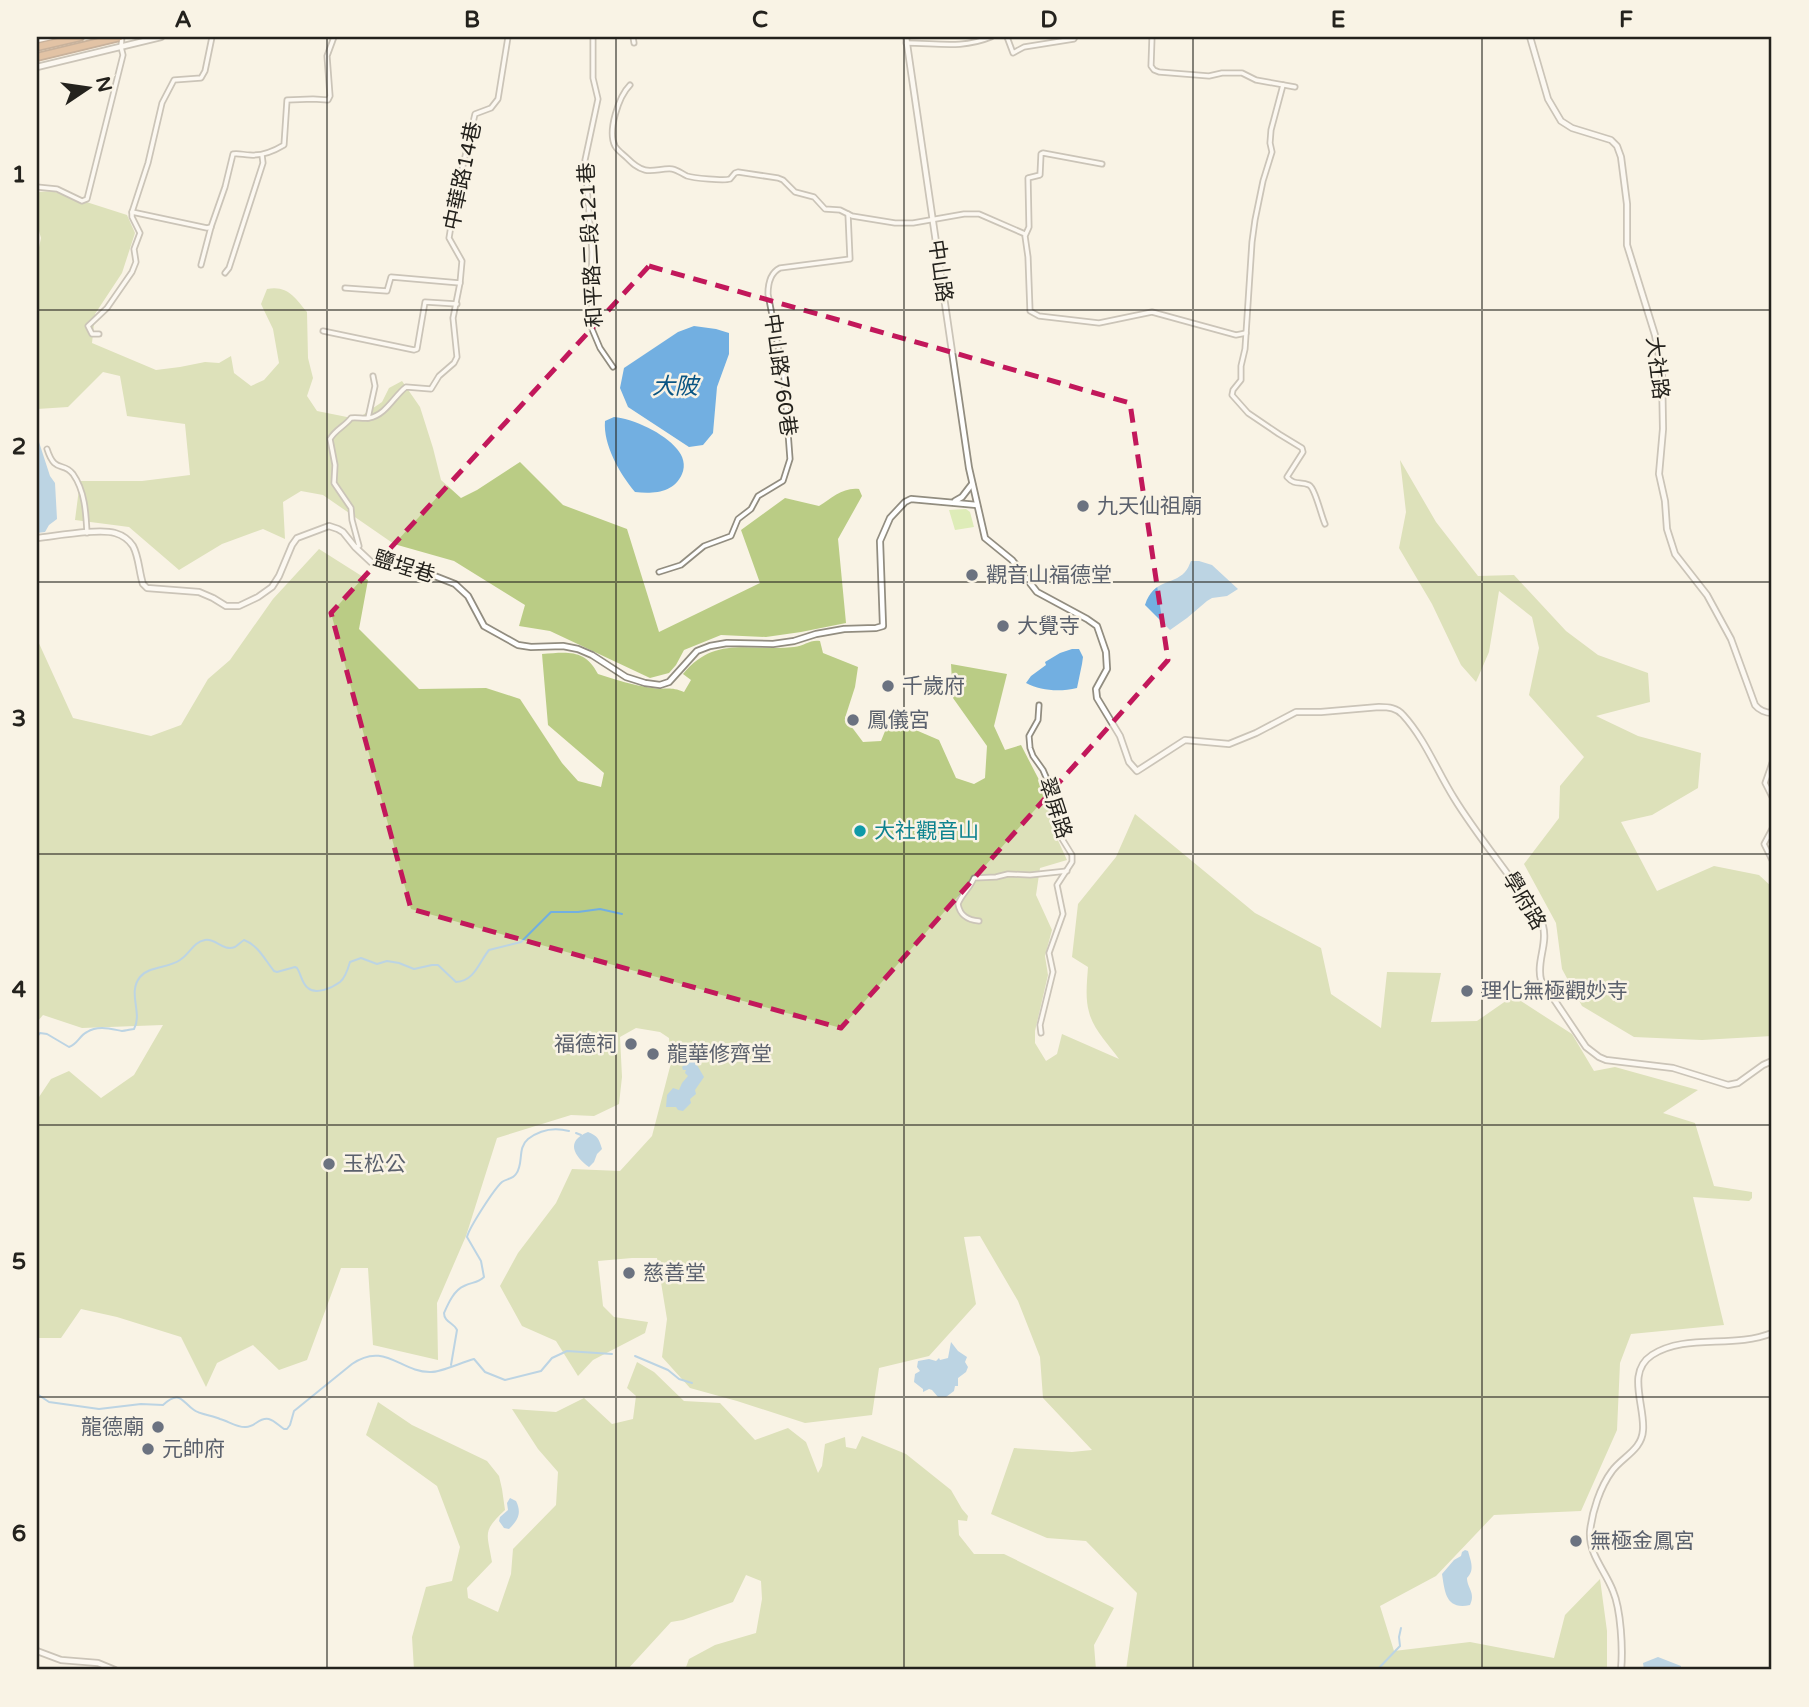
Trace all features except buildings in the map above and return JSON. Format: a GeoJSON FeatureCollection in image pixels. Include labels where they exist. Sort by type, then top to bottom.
{"type":"FeatureCollection","features":[{"type":"Feature","properties":{"kind":"highway"},"geometry":{"type":"LineString","coordinates":[[37,47],[80,37]]}},
{"type":"Feature","properties":{"kind":"highway"},"geometry":{"type":"LineString","coordinates":[[37,57],[121,37]]}},
{"type":"Feature","properties":{"kind":"street"},"geometry":{"type":"LineString","coordinates":[[37,40],[51,37]]}},
{"type":"Feature","properties":{"kind":"street"},"geometry":{"type":"LineString","coordinates":[[37,187],[57,189],[82,201],[86,199],[123,55],[121,37]]}},
{"type":"Feature","properties":{"kind":"street"},"geometry":{"type":"LineString","coordinates":[[37,67],[161,37]]}},
{"type":"Feature","properties":{"kind":"street"},"geometry":{"type":"LineString","coordinates":[[99,334],[92,334],[88,326],[101,315],[121,289],[135,262],[134,249],[140,233],[132,212],[148,163],[162,103],[174,80],[201,78],[212,37]]}},
{"type":"Feature","properties":{"kind":"street"},"geometry":{"type":"LineString","coordinates":[[201,265],[233,154],[262,155],[284,145],[287,100],[325,101],[329,98],[327,56],[334,37]]}},
{"type":"Feature","properties":{"kind":"street","name":"中華路14巷"},"geometry":{"type":"LineString","coordinates":[[355,547],[359,546],[351,508],[334,483],[335,466],[330,439],[351,418],[368,418],[384,410],[406,387],[431,389],[457,357],[453,318],[461,261],[449,239],[456,195],[475,114],[491,108],[498,99],[508,37]]}},
{"type":"Feature","properties":{"kind":"street","name":"和平路二段121巷"},"geometry":{"type":"LineString","coordinates":[[593,37],[593,78],[598,99],[585,160],[592,252],[592,329],[612,367]]}},
{"type":"Feature","properties":{"kind":"street"},"geometry":{"type":"LineString","coordinates":[[633,37],[634,43]]}},
{"type":"Feature","properties":{"kind":"street"},"geometry":{"type":"LineString","coordinates":[[906,40],[952,46],[992,37]]}},
{"type":"Feature","properties":{"kind":"street"},"geometry":{"type":"LineString","coordinates":[[1007,37],[1013,53],[1024,47],[1075,37]]}},
{"type":"Feature","properties":{"kind":"street"},"geometry":{"type":"LineString","coordinates":[[1152,37],[1152,65],[1154,70],[1159,72],[1209,76],[1242,73],[1253,79],[1295,87]]}},
{"type":"Feature","properties":{"kind":"street","name":"大社路"},"geometry":{"type":"LineString","coordinates":[[1530,37],[1548,99],[1561,121],[1568,127],[1611,140],[1617,145],[1627,204],[1627,245],[1655,335],[1662,372],[1663,429],[1659,474],[1665,501],[1667,530],[1675,554],[1707,595],[1731,639],[1755,705],[1772,713]]}},
{"type":"Feature","properties":{"kind":"street","name":"中山路"},"geometry":{"type":"LineString","coordinates":[[906,40],[977,505]]}},
{"type":"Feature","properties":{"kind":"street"},"geometry":{"type":"LineString","coordinates":[[630,85],[623,92],[613,124],[613,139],[617,148],[634,165],[645,170],[672,169],[695,178],[727,181],[738,172],[778,178],[794,192],[814,197],[825,209],[895,223],[979,214],[1025,234]]}},
{"type":"Feature","properties":{"kind":"street"},"geometry":{"type":"LineString","coordinates":[[1283,85],[1271,130],[1272,152],[1255,220],[1241,380],[1232,395],[1248,413],[1302,448],[1303,452],[1287,477],[1292,482],[1313,487],[1325,524]]}},
{"type":"Feature","properties":{"kind":"street"},"geometry":{"type":"LineString","coordinates":[[1102,164],[1044,153],[1041,154],[1040,175],[1030,177],[1027,181],[1029,227],[1025,234],[1029,309],[1035,315],[1099,323],[1152,312],[1236,335],[1245,334]]}},
{"type":"Feature","properties":{"kind":"street"},"geometry":{"type":"LineString","coordinates":[[225,273],[229,268],[263,163],[262,155]]}},
{"type":"Feature","properties":{"kind":"street"},"geometry":{"type":"LineString","coordinates":[[132,212],[211,227]]}},
{"type":"Feature","properties":{"kind":"street","name":"中山路760巷"},"geometry":{"type":"LineString","coordinates":[[659,572],[681,565],[710,542],[731,536],[738,520],[751,509],[758,496],[779,484],[785,477],[790,446],[783,377],[768,294],[769,282],[774,272],[780,268],[850,258],[848,214]]}},
{"type":"Feature","properties":{"kind":"street"},"geometry":{"type":"LineString","coordinates":[[345,288],[387,291],[391,277],[460,283]]}},
{"type":"Feature","properties":{"kind":"street"},"geometry":{"type":"LineString","coordinates":[[323,331],[414,350],[425,302],[457,304]]}},
{"type":"Feature","properties":{"kind":"street"},"geometry":{"type":"LineString","coordinates":[[368,418],[376,386],[373,376]]}},
{"type":"Feature","properties":{"kind":"street"},"geometry":{"type":"LineString","coordinates":[[47,449],[54,464],[71,471],[74,476],[85,505],[87,533]]}},
{"type":"Feature","properties":{"kind":"street"},"geometry":{"type":"LineString","coordinates":[[950,503],[962,497],[972,484]]}},
{"type":"Feature","properties":{"kind":"street","name":"鹽埕巷"},"geometry":{"type":"LineString","coordinates":[[37,538],[114,532],[127,539],[135,550],[139,572],[147,588],[199,592],[229,607],[252,600],[272,587],[294,541],[299,537],[324,527],[333,527],[343,532],[355,547],[374,563],[404,564],[455,584],[468,596],[481,623],[519,645],[578,649],[626,677],[660,685],[669,682],[697,651],[710,646],[727,643],[773,644],[844,629],[883,626],[880,541],[890,518],[911,499],[950,503]]}},
{"type":"Feature","properties":{"kind":"street"},"geometry":{"type":"LineString","coordinates":[[950,503],[977,505]]}},
{"type":"Feature","properties":{"kind":"street","name":"學府路"},"geometry":{"type":"LineString","coordinates":[[977,505],[985,538],[1012,559],[1034,589],[1097,626],[1106,652],[1107,669],[1098,684],[1097,698],[1120,736],[1129,762],[1137,771],[1185,740],[1230,744],[1296,712],[1388,707],[1398,710],[1424,744],[1454,798],[1543,926],[1545,936],[1539,972],[1541,981],[1590,1051],[1606,1060],[1673,1068],[1728,1085],[1738,1083],[1772,1061]]}},
{"type":"Feature","properties":{"kind":"street","name":"翠屏路"},"geometry":{"type":"LineString","coordinates":[[1040,705],[1038,720],[1029,736],[1030,748],[1055,798],[1059,834],[1072,855],[1072,862],[1057,885],[1063,914],[1049,953],[1053,972],[1040,1025],[1041,1033]]}},
{"type":"Feature","properties":{"kind":"street"},"geometry":{"type":"LineString","coordinates":[[1772,763],[1765,783],[1772,797]]}},
{"type":"Feature","properties":{"kind":"street"},"geometry":{"type":"LineString","coordinates":[[1772,829],[1764,844],[1772,860]]}},
{"type":"Feature","properties":{"kind":"street"},"geometry":{"type":"LineString","coordinates":[[979,921],[965,917],[958,904],[974,878],[1067,872]]}},
{"type":"Feature","properties":{"kind":"street"},"geometry":{"type":"LineString","coordinates":[[1621,1670],[1621,1643],[1615,1596],[1596,1559],[1590,1534],[1597,1503],[1607,1479],[1642,1439],[1639,1370],[1651,1356],[1677,1345],[1743,1341],[1772,1333]]}},
{"type":"Feature","properties":{"kind":"street"},"geometry":{"type":"LineString","coordinates":[[37,1651],[61,1660],[98,1663],[115,1670]]}},
{"type":"Feature","properties":{"kind":"highlighted area"},"geometry":{"type":"Polygon","coordinates":[[[649,266],[1130,403],[1168,660],[841,1028],[411,909],[331,613],[649,266]]]}},
{"type":"Feature","properties":{"kind":"green space"},"geometry":{"type":"Polygon","coordinates":[[[52,191],[127,215],[135,233],[122,273],[95,314],[92,343],[156,370],[205,362],[219,363],[231,356],[234,373],[251,386],[264,380],[279,363],[273,329],[261,304],[267,289],[286,291],[307,312],[308,358],[313,378],[307,396],[317,411],[357,419],[382,402],[389,388],[402,381],[420,407],[441,480],[461,498],[520,462],[563,505],[627,529],[659,632],[760,583],[741,530],[785,498],[819,506],[843,491],[859,489],[862,496],[838,539],[846,623],[766,637],[721,635],[684,650],[669,673],[650,678],[550,631],[519,626],[525,605],[454,561],[394,544],[323,495],[301,491],[283,502],[285,539],[263,529],[222,544],[179,570],[129,527],[75,520],[80,481],[142,481],[190,475],[185,424],[127,416],[120,376],[103,372],[68,407],[37,409],[37,257],[41,238],[37,224],[37,192],[52,191]]]}},
{"type":"Feature","properties":{"kind":"green space"},"geometry":{"type":"Polygon","coordinates":[[[1400,460],[1436,522],[1478,576],[1514,575],[1566,631],[1598,655],[1648,673],[1650,702],[1596,716],[1638,736],[1701,753],[1698,788],[1652,815],[1621,822],[1657,891],[1714,866],[1759,875],[1772,887],[1772,933],[1769,946],[1772,950],[1772,1036],[1702,1040],[1634,1037],[1582,1006],[1562,969],[1556,923],[1524,864],[1559,818],[1560,786],[1584,757],[1529,695],[1539,648],[1532,617],[1499,591],[1489,652],[1476,682],[1461,665],[1432,604],[1399,548],[1406,512],[1400,460]]]}},
{"type":"Feature","properties":{"kind":"green space"},"geometry":{"type":"Polygon","coordinates":[[[966,509],[970,512],[974,527],[955,530],[949,510],[966,509]]]}},
{"type":"Feature","properties":{"kind":"green space"},"geometry":{"type":"Polygon","coordinates":[[[319,549],[368,580],[359,629],[419,689],[486,688],[520,699],[562,763],[578,781],[601,787],[604,773],[548,725],[542,654],[575,654],[587,660],[598,674],[638,685],[684,692],[691,680],[683,674],[695,662],[721,649],[794,647],[820,641],[823,653],[858,667],[845,718],[863,742],[881,741],[890,719],[939,740],[956,778],[974,784],[985,778],[987,746],[953,698],[951,664],[1007,674],[994,726],[1005,750],[1021,745],[1050,801],[1050,823],[1067,860],[1040,868],[1036,895],[1052,930],[1045,956],[1048,975],[1035,1031],[1035,1043],[1046,1061],[1057,1054],[1062,1034],[1119,1059],[1091,1018],[1087,996],[1088,967],[1072,957],[1078,904],[1116,857],[1135,814],[1255,913],[1321,948],[1331,994],[1381,1028],[1387,972],[1441,973],[1431,1022],[1477,1021],[1513,996],[1572,1034],[1594,1071],[1615,1067],[1698,1090],[1663,1113],[1695,1123],[1714,1186],[1752,1192],[1749,1201],[1693,1197],[1724,1325],[1631,1334],[1620,1363],[1617,1430],[1581,1511],[1494,1515],[1436,1576],[1380,1606],[1394,1651],[1470,1642],[1554,1658],[1565,1615],[1600,1579],[1607,1631],[1607,1670],[1126,1670],[1137,1593],[1086,1541],[1047,1538],[991,1514],[1014,1448],[1072,1452],[1092,1450],[1043,1398],[1040,1357],[1018,1301],[980,1236],[964,1237],[976,1304],[929,1356],[879,1368],[872,1415],[805,1423],[690,1388],[662,1357],[667,1319],[657,1258],[598,1261],[603,1306],[614,1317],[648,1322],[645,1333],[593,1360],[578,1376],[556,1341],[522,1326],[500,1286],[518,1253],[556,1203],[572,1169],[620,1171],[652,1136],[671,1063],[669,1038],[660,1032],[636,1028],[620,1037],[622,1077],[619,1104],[594,1116],[571,1115],[497,1138],[466,1236],[437,1303],[438,1360],[373,1345],[368,1268],[341,1268],[307,1360],[279,1370],[253,1345],[217,1363],[206,1387],[181,1337],[117,1317],[81,1309],[61,1338],[37,1338],[37,1100],[51,1079],[69,1071],[101,1098],[134,1075],[163,1025],[82,1028],[43,1015],[37,1022],[37,639],[73,718],[151,736],[181,725],[208,679],[230,660],[273,599],[319,549]]]}},
{"type":"Feature","properties":{"kind":"green space"},"geometry":{"type":"Polygon","coordinates":[[[637,1362],[654,1372],[684,1401],[720,1403],[755,1440],[788,1428],[806,1442],[818,1473],[822,1466],[825,1444],[845,1437],[846,1447],[856,1449],[862,1436],[906,1454],[951,1490],[968,1516],[967,1521],[958,1520],[959,1535],[974,1554],[1004,1554],[1114,1608],[1094,1645],[1096,1670],[685,1670],[689,1659],[715,1645],[756,1633],[762,1599],[761,1581],[746,1575],[733,1602],[671,1622],[627,1670],[414,1670],[412,1637],[426,1587],[452,1581],[460,1547],[437,1486],[366,1435],[378,1402],[412,1425],[487,1461],[499,1476],[505,1510],[489,1528],[492,1562],[467,1588],[468,1598],[498,1612],[511,1574],[513,1549],[556,1505],[558,1472],[538,1449],[512,1409],[556,1412],[584,1398],[612,1424],[633,1419],[636,1396],[627,1388],[637,1362]]]}},
{"type":"Feature","properties":{"kind":"water","name":"大陂"},"geometry":{"type":"Polygon","coordinates":[[[694,326],[729,333],[729,354],[717,387],[713,433],[703,445],[689,447],[628,407],[620,388],[624,368],[678,332],[694,326]]]}},
{"type":"Feature","properties":{"kind":"water","name":"大陂"},"geometry":{"type":"Polygon","coordinates":[[[614,417],[648,428],[677,449],[684,467],[674,485],[662,491],[635,492],[618,468],[607,440],[605,421],[614,417]]]}},
{"type":"Feature","properties":{"kind":"water"},"geometry":{"type":"Polygon","coordinates":[[[37,442],[55,483],[57,519],[45,532],[37,533],[37,442]]]}},
{"type":"Feature","properties":{"kind":"water"},"geometry":{"type":"Polygon","coordinates":[[[1191,561],[1212,565],[1238,589],[1227,596],[1207,601],[1170,630],[1145,605],[1153,590],[1180,576],[1191,561]]]}},
{"type":"Feature","properties":{"kind":"water"},"geometry":{"type":"Polygon","coordinates":[[[1072,649],[1079,649],[1083,657],[1077,688],[1051,690],[1026,683],[1046,665],[1045,662],[1072,649]]]}},
{"type":"Feature","properties":{"kind":"water"},"geometry":{"type":"Polygon","coordinates":[[[693,1048],[699,1049],[697,1065],[704,1077],[695,1090],[696,1094],[690,1099],[691,1103],[683,1111],[676,1107],[666,1107],[667,1095],[673,1088],[679,1090],[688,1076],[682,1067],[689,1060],[689,1051],[693,1048]]]}},
{"type":"Feature","properties":{"kind":"water"},"geometry":{"type":"Polygon","coordinates":[[[588,1132],[598,1138],[602,1149],[589,1167],[574,1149],[576,1140],[588,1132]]]}},
{"type":"Feature","properties":{"kind":"water"},"geometry":{"type":"Polygon","coordinates":[[[951,1342],[967,1357],[966,1372],[958,1378],[958,1386],[955,1386],[954,1391],[946,1397],[938,1397],[929,1389],[923,1392],[914,1382],[915,1374],[920,1371],[917,1367],[918,1361],[948,1358],[951,1342]]]}},
{"type":"Feature","properties":{"kind":"water"},"geometry":{"type":"Polygon","coordinates":[[[510,1498],[516,1501],[519,1513],[509,1529],[504,1528],[499,1521],[508,1510],[507,1503],[510,1498]]]}},
{"type":"Feature","properties":{"kind":"water"},"geometry":{"type":"Polygon","coordinates":[[[1465,1550],[1468,1551],[1472,1566],[1467,1582],[1472,1597],[1470,1605],[1462,1606],[1456,1605],[1448,1598],[1442,1574],[1465,1550]]]}},
{"type":"Feature","properties":{"kind":"water"},"geometry":{"type":"Polygon","coordinates":[[[1658,1657],[1681,1666],[1681,1670],[1644,1670],[1643,1663],[1658,1657]]]}},
{"type":"Feature","properties":{"kind":"waterway"},"geometry":{"type":"LineString","coordinates":[[37,1037],[40,1033],[47,1034],[69,1047],[91,1030],[134,1029],[137,1016],[135,990],[140,977],[148,971],[175,963],[197,943],[205,940],[231,948],[244,940],[249,942],[274,971],[295,967],[306,986],[320,991],[340,982],[350,962],[361,958],[377,964],[387,961],[399,963],[414,969],[438,965],[456,982],[462,981],[472,975],[489,950],[521,942],[551,912],[600,909],[622,914]]}},
{"type":"Feature","properties":{"kind":"waterway"},"geometry":{"type":"LineString","coordinates":[[451,1365],[457,1330],[444,1313],[457,1291],[484,1277],[481,1261],[467,1237],[469,1232],[498,1186],[516,1174],[523,1147],[528,1139],[548,1130],[569,1131]]}},
{"type":"Feature","properties":{"kind":"waterway"},"geometry":{"type":"LineString","coordinates":[[576,1133],[581,1135]]}},
{"type":"Feature","properties":{"kind":"waterway"},"geometry":{"type":"LineString","coordinates":[[37,1394],[49,1402],[99,1409],[141,1404],[163,1405],[177,1397],[196,1411],[240,1426],[249,1427],[260,1420],[268,1419],[287,1429],[294,1411],[352,1364],[364,1358],[384,1357],[420,1371],[431,1372],[474,1359],[485,1372],[505,1380],[541,1371],[552,1358],[567,1351],[612,1354]]}},
{"type":"Feature","properties":{"kind":"waterway"},"geometry":{"type":"LineString","coordinates":[[635,1356],[692,1383]]}},
{"type":"Feature","properties":{"kind":"waterway"},"geometry":{"type":"LineString","coordinates":[[1377,1670],[1400,1646],[1401,1628]]}},
{"type":"Feature","properties":{"kind":"place","name":"九天仙祖廟"},"geometry":{"type":"Point","coordinates":[1083,506]}},
{"type":"Feature","properties":{"kind":"place","name":"觀音山福德堂"},"geometry":{"type":"Point","coordinates":[972,575]}},
{"type":"Feature","properties":{"kind":"place","name":"大覺寺"},"geometry":{"type":"Point","coordinates":[1003,626]}},
{"type":"Feature","properties":{"kind":"place","name":"千歲府"},"geometry":{"type":"Point","coordinates":[888,686]}},
{"type":"Feature","properties":{"kind":"place","name":"鳳儀宮"},"geometry":{"type":"Point","coordinates":[853,720]}},
{"type":"Feature","properties":{"kind":"place","name":"大社觀音山"},"geometry":{"type":"Point","coordinates":[860,831]}},
{"type":"Feature","properties":{"kind":"place","name":"理化無極觀妙寺"},"geometry":{"type":"Point","coordinates":[1467,991]}},
{"type":"Feature","properties":{"kind":"place","name":"福德祠"},"geometry":{"type":"Point","coordinates":[631,1044]}},
{"type":"Feature","properties":{"kind":"place","name":"龍華修齊堂"},"geometry":{"type":"Point","coordinates":[653,1054]}},
{"type":"Feature","properties":{"kind":"place","name":"玉松公"},"geometry":{"type":"Point","coordinates":[329,1164]}},
{"type":"Feature","properties":{"kind":"place","name":"慈善堂"},"geometry":{"type":"Point","coordinates":[629,1273]}},
{"type":"Feature","properties":{"kind":"place","name":"龍德廟"},"geometry":{"type":"Point","coordinates":[158,1427]}},
{"type":"Feature","properties":{"kind":"place","name":"元帥府"},"geometry":{"type":"Point","coordinates":[148,1449]}},
{"type":"Feature","properties":{"kind":"place","name":"無極金鳳宮"},"geometry":{"type":"Point","coordinates":[1576,1541]}}]}
